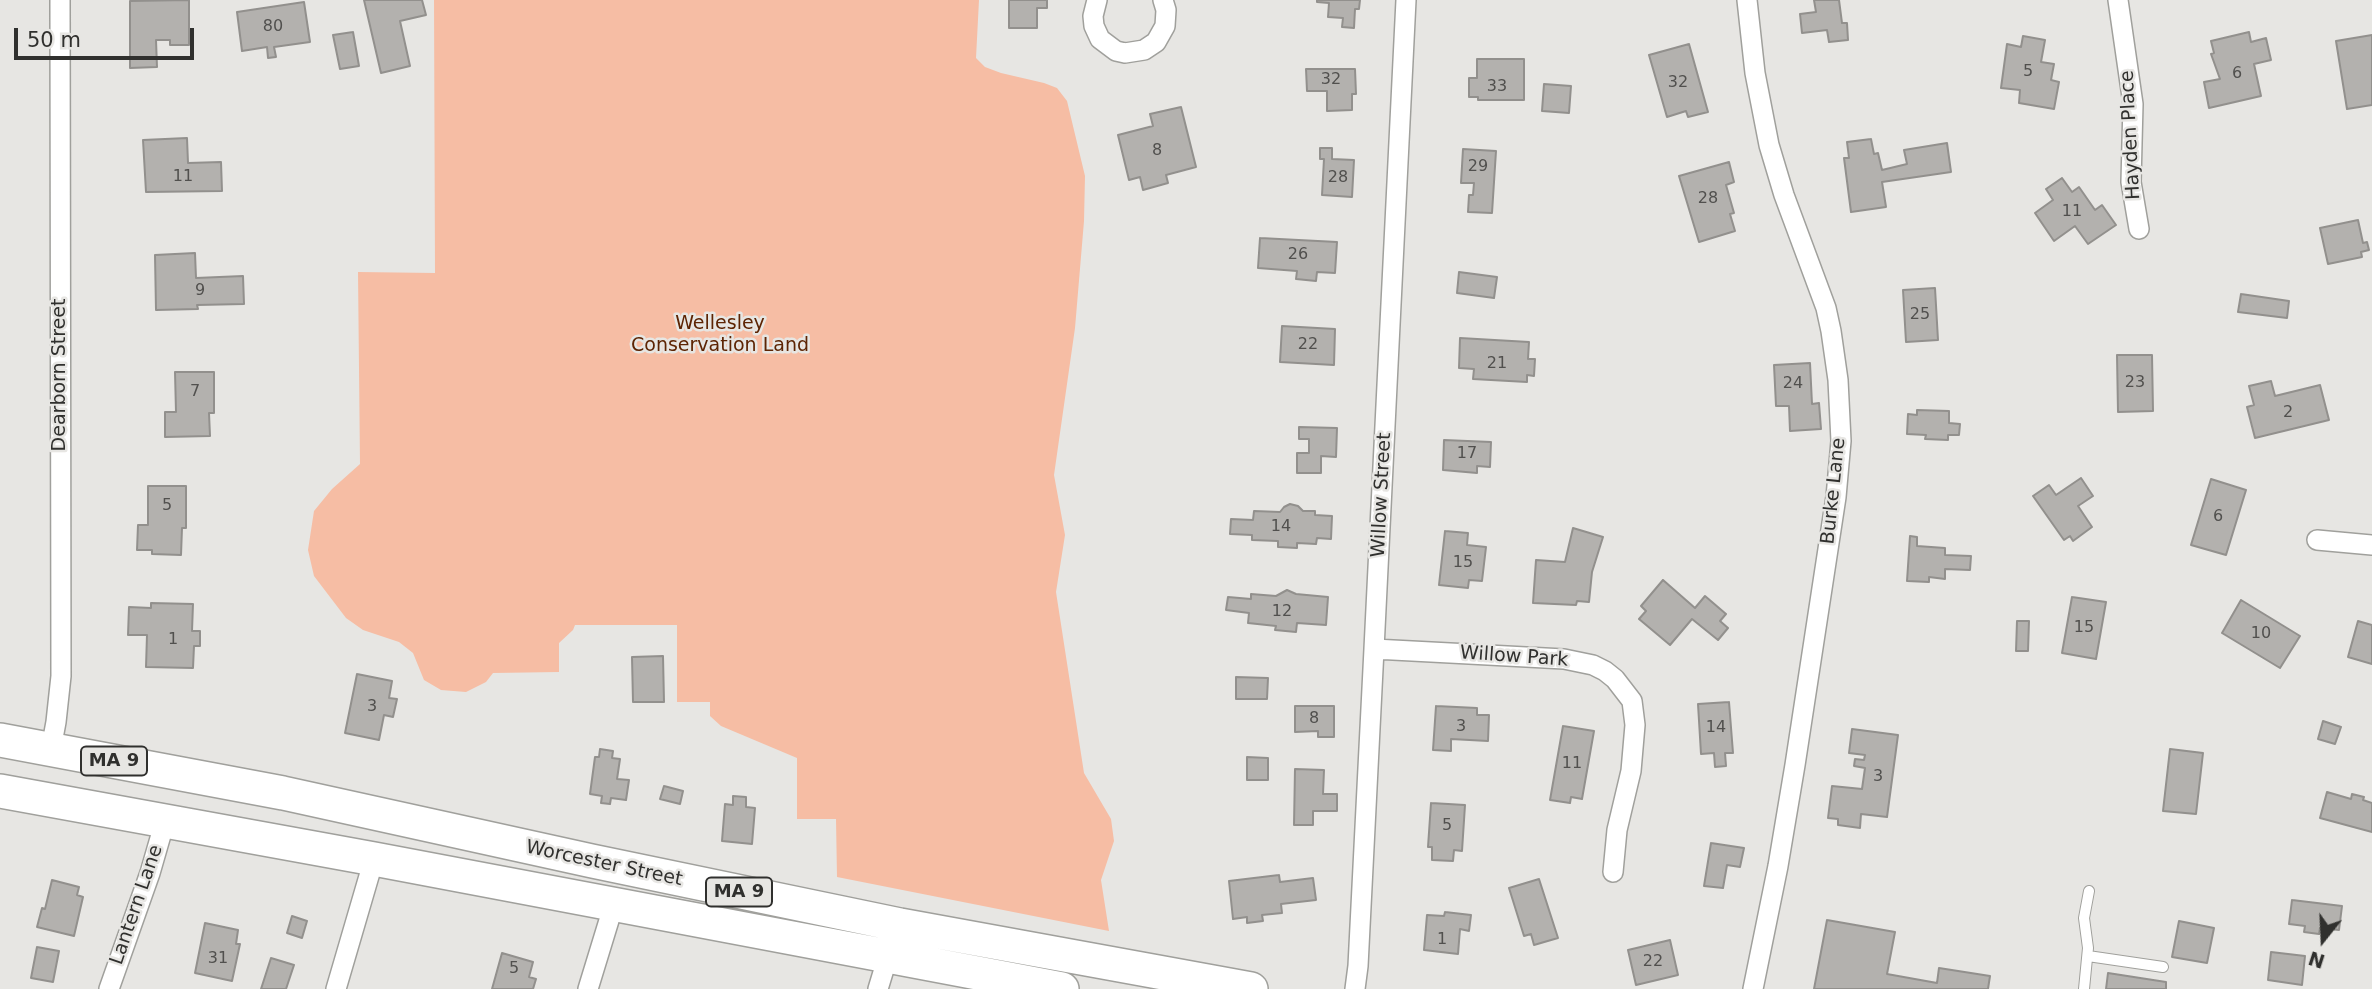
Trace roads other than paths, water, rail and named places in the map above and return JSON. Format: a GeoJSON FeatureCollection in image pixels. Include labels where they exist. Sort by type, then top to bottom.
{"type":"FeatureCollection","features":[{"type":"Feature","properties":{"kind":"highway","name":"Worcester Street"},"geometry":{"type":"LineString","coordinates":[[0,740],[283,793],[592,862],[877,920],[1251,989]]}},
{"type":"Feature","properties":{"kind":"highway","name":"Worcester Street"},"geometry":{"type":"LineString","coordinates":[[0,791],[1062,989]]}},
{"type":"Feature","properties":{"kind":"street","name":"Dearborn Street"},"geometry":{"type":"LineString","coordinates":[[51,749],[61,677],[60,0]]}},
{"type":"Feature","properties":{"kind":"street"},"geometry":{"type":"LineString","coordinates":[[1097,0],[1093,16],[1100,39],[1116,51],[1125,53],[1144,50],[1156,42],[1165,26],[1166,10],[1163,0]]}},
{"type":"Feature","properties":{"kind":"street","name":"Willow Street"},"geometry":{"type":"LineString","coordinates":[[1354,989],[1358,966],[1406,0]]}},
{"type":"Feature","properties":{"kind":"street","name":"Burke Lane"},"geometry":{"type":"LineString","coordinates":[[1747,0],[1755,73],[1769,145],[1784,195],[1826,308],[1831,331],[1838,380],[1841,441],[1836,497],[1779,866],[1753,989]]}},
{"type":"Feature","properties":{"kind":"street","name":"Hayden Place"},"geometry":{"type":"LineString","coordinates":[[2118,0],[2133,104],[2131,182],[2139,229]]}},
{"type":"Feature","properties":{"kind":"street"},"geometry":{"type":"LineString","coordinates":[[2317,540],[2372,545]]}},
{"type":"Feature","properties":{"kind":"street","name":"Willow Park"},"geometry":{"type":"LineString","coordinates":[[1374,649],[1563,659],[1593,665],[1615,680],[1632,701],[1635,726],[1631,771],[1618,830],[1613,872]]}},
{"type":"Feature","properties":{"kind":"street","name":"Lantern Lane"},"geometry":{"type":"LineString","coordinates":[[109,989],[150,873],[165,821]]}},
{"type":"Feature","properties":{"kind":"street"},"geometry":{"type":"LineString","coordinates":[[336,989],[374,859]]}},
{"type":"Feature","properties":{"kind":"street"},"geometry":{"type":"LineString","coordinates":[[588,989],[614,904]]}},
{"type":"Feature","properties":{"kind":"street"},"geometry":{"type":"LineString","coordinates":[[878,989],[888,956]]}},
{"type":"Feature","properties":{"kind":"lane"},"geometry":{"type":"LineString","coordinates":[[2084,989],[2088,956],[2084,918],[2089,891]]}},
{"type":"Feature","properties":{"kind":"lane"},"geometry":{"type":"LineString","coordinates":[[2088,956],[2163,967]]}},
{"type":"Feature","properties":{"kind":"park label","name":"Wellesley Conservation Land"},"geometry":{"type":"Point","coordinates":[720,335]}}]}
